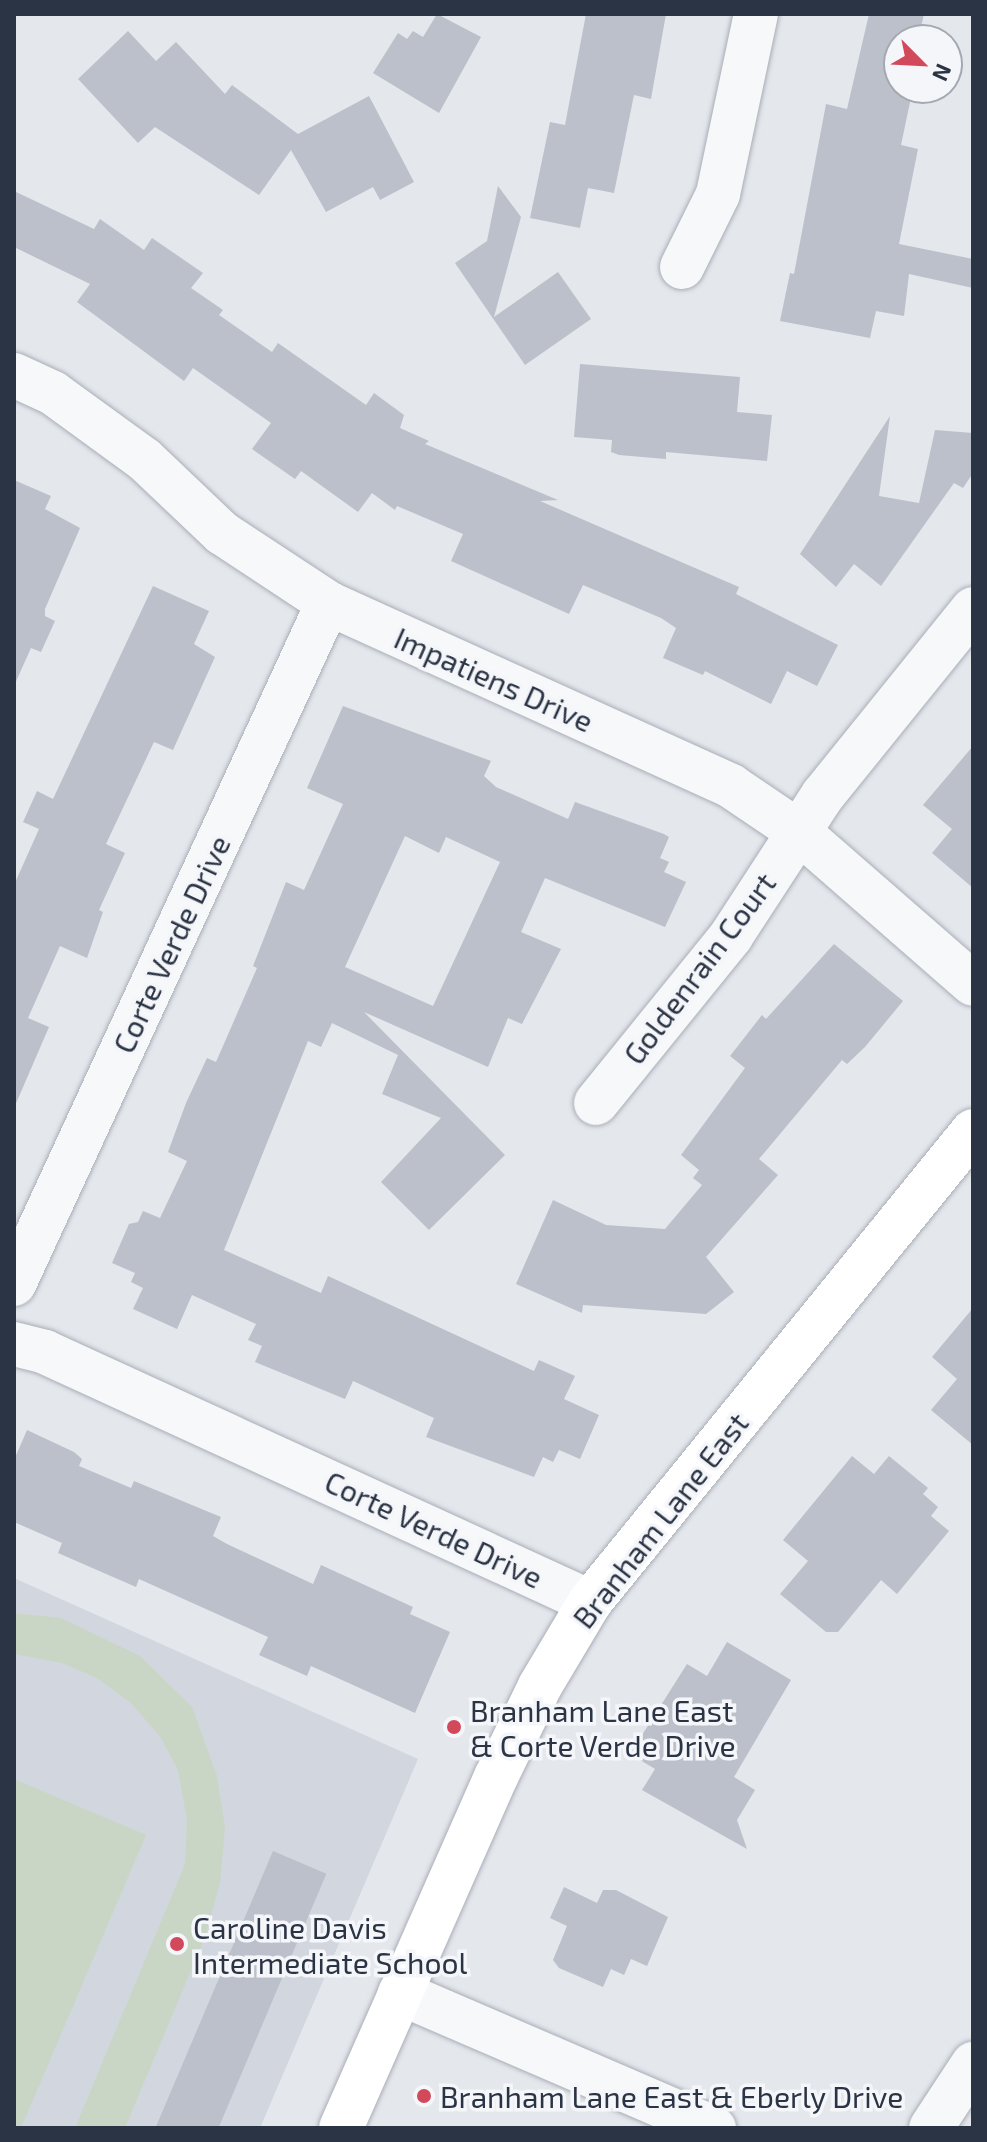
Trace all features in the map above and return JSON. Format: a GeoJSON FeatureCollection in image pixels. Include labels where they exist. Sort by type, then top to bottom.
{"type":"FeatureCollection","features":[{"type":"Feature","properties":{"kind":"street"},"geometry":{"type":"LineString","coordinates":[[682,267],[718,194],[756,14]]}},
{"type":"Feature","properties":{"kind":"street","name":"Impatiens Drive"},"geometry":{"type":"LineString","coordinates":[[14,375],[53,393],[144,459],[222,533],[328,603],[731,786],[799,832],[973,984]]}},
{"type":"Feature","properties":{"kind":"street","name":"Corte Verde Drive"},"geometry":{"type":"LineString","coordinates":[[14,1284],[328,603]]}},
{"type":"Feature","properties":{"kind":"street","name":"Goldenrain Court"},"geometry":{"type":"LineString","coordinates":[[596,1103],[731,936],[799,832],[973,609]]}},
{"type":"Feature","properties":{"kind":"street","name":"Branham Lane East"},"geometry":{"type":"LineString","coordinates":[[341,2128],[540,1686],[590,1602],[973,1131]]}},
{"type":"Feature","properties":{"kind":"street","name":"Corte Verde Drive"},"geometry":{"type":"LineString","coordinates":[[14,1344],[45,1352],[590,1602]]}},
{"type":"Feature","properties":{"kind":"street"},"geometry":{"type":"LineString","coordinates":[[400,1993],[714,2128]]}},
{"type":"Feature","properties":{"kind":"street"},"geometry":{"type":"LineString","coordinates":[[931,2128],[973,2064]]}},
{"type":"Feature","properties":{"kind":"shaded area","name":"Caroline Davis Intermediate School"},"geometry":{"type":"Polygon","coordinates":[[[14,1578],[418,1759],[260,2128],[14,2128],[14,1578]]]}},
{"type":"Feature","properties":{"kind":"green space"},"geometry":{"type":"Polygon","coordinates":[[[14,1613],[61,1618],[140,1656],[192,1707],[217,1776],[225,1827],[220,1883],[205,1937],[125,2128],[75,2128],[185,1864],[187,1820],[178,1770],[161,1738],[132,1704],[97,1678],[62,1663],[14,1654],[14,1613]]]}},
{"type":"Feature","properties":{"kind":"green space"},"geometry":{"type":"Polygon","coordinates":[[[14,1779],[146,1835],[21,2128],[14,2128],[14,1779]]]}},
{"type":"Feature","properties":{"kind":"building"},"geometry":{"type":"Polygon","coordinates":[[[437,14],[481,37],[439,113],[373,73],[398,33],[407,39],[413,31],[423,37],[437,14]]]}},
{"type":"Feature","properties":{"kind":"building"},"geometry":{"type":"Polygon","coordinates":[[[586,14],[666,14],[651,99],[634,95],[614,193],[588,188],[580,228],[530,218],[550,122],[565,125],[586,14]]]}},
{"type":"Feature","properties":{"kind":"building"},"geometry":{"type":"Polygon","coordinates":[[[869,14],[924,14],[922,24],[883,24],[883,104],[910,104],[901,145],[918,149],[899,244],[973,259],[973,288],[909,274],[904,316],[876,311],[870,338],[780,321],[790,273],[794,274],[826,104],[847,109],[869,14]]]}},
{"type":"Feature","properties":{"kind":"building"},"geometry":{"type":"Polygon","coordinates":[[[128,31],[156,61],[176,42],[225,94],[232,85],[298,134],[369,96],[414,182],[380,200],[373,187],[326,212],[291,150],[259,195],[155,127],[138,143],[78,79],[128,31]]]}},
{"type":"Feature","properties":{"kind":"building"},"geometry":{"type":"Polygon","coordinates":[[[498,186],[521,217],[494,317],[558,272],[591,319],[525,365],[455,263],[487,241],[498,186]]]}},
{"type":"Feature","properties":{"kind":"building"},"geometry":{"type":"Polygon","coordinates":[[[14,191],[94,229],[100,219],[144,250],[152,238],[203,273],[191,288],[223,310],[219,315],[272,352],[278,343],[366,405],[374,393],[404,415],[400,428],[429,441],[425,444],[558,500],[540,501],[739,587],[736,594],[838,645],[817,686],[787,671],[771,704],[705,671],[703,675],[663,658],[676,628],[661,618],[583,585],[569,614],[451,561],[463,534],[397,506],[395,510],[372,493],[358,512],[301,471],[295,479],[252,449],[271,423],[193,368],[184,381],[77,302],[90,284],[14,247],[14,191]]]}},
{"type":"Feature","properties":{"kind":"building"},"geometry":{"type":"Polygon","coordinates":[[[580,364],[740,377],[737,412],[772,415],[767,461],[666,452],[666,459],[619,455],[611,452],[612,440],[574,437],[580,364]]]}},
{"type":"Feature","properties":{"kind":"building"},"geometry":{"type":"Polygon","coordinates":[[[890,416],[879,496],[919,503],[935,430],[973,433],[973,473],[963,488],[954,483],[881,586],[854,564],[836,587],[800,554],[890,416]]]}},
{"type":"Feature","properties":{"kind":"building"},"geometry":{"type":"Polygon","coordinates":[[[14,480],[51,496],[45,509],[80,528],[45,609],[45,616],[55,621],[41,652],[31,648],[14,686],[14,480]]]}},
{"type":"Feature","properties":{"kind":"building"},"geometry":{"type":"Polygon","coordinates":[[[153,586],[209,611],[194,644],[215,657],[173,750],[154,742],[106,844],[125,853],[99,910],[103,912],[87,958],[60,946],[28,1018],[49,1027],[14,1108],[14,885],[39,829],[23,822],[37,791],[53,799],[153,586]]]}},
{"type":"Feature","properties":{"kind":"building"},"geometry":{"type":"Polygon","coordinates":[[[343,706],[491,761],[484,776],[496,787],[568,819],[575,802],[664,834],[669,837],[660,858],[669,862],[664,872],[686,882],[665,927],[545,878],[521,932],[561,949],[522,1024],[508,1018],[488,1067],[364,1012],[505,1155],[429,1230],[381,1182],[441,1118],[382,1094],[398,1055],[332,1023],[321,1047],[308,1041],[224,1250],[321,1293],[328,1276],[534,1371],[539,1360],[575,1376],[564,1399],[599,1415],[580,1459],[559,1450],[553,1462],[543,1457],[534,1477],[426,1437],[434,1418],[353,1381],[345,1399],[255,1362],[262,1346],[248,1340],[256,1324],[192,1295],[177,1329],[133,1309],[143,1288],[131,1282],[135,1273],[112,1263],[129,1224],[138,1222],[143,1211],[160,1218],[187,1161],[168,1152],[186,1103],[207,1058],[216,1062],[257,968],[253,966],[286,882],[304,890],[343,804],[307,788],[343,706]],[[405,836],[345,967],[433,1006],[500,862],[446,837],[439,853],[405,836]]]}},
{"type":"Feature","properties":{"kind":"building"},"geometry":{"type":"Polygon","coordinates":[[[973,746],[973,888],[932,853],[952,829],[923,805],[973,746]]]}},
{"type":"Feature","properties":{"kind":"building"},"geometry":{"type":"Polygon","coordinates":[[[834,944],[903,1001],[865,1047],[847,1064],[842,1060],[759,1159],[778,1175],[706,1257],[734,1292],[706,1314],[583,1305],[582,1313],[516,1284],[553,1200],[606,1225],[665,1229],[702,1185],[693,1178],[699,1170],[681,1155],[745,1068],[730,1056],[762,1015],[766,1019],[834,944]]]}},
{"type":"Feature","properties":{"kind":"building"},"geometry":{"type":"Polygon","coordinates":[[[973,1308],[973,1445],[931,1410],[957,1379],[932,1357],[973,1308]]]}},
{"type":"Feature","properties":{"kind":"building"},"geometry":{"type":"Polygon","coordinates":[[[27,1430],[74,1452],[82,1459],[79,1466],[131,1488],[134,1481],[221,1517],[213,1536],[227,1544],[313,1584],[321,1565],[413,1607],[410,1614],[450,1632],[415,1713],[311,1666],[307,1676],[259,1655],[268,1637],[139,1579],[136,1587],[58,1553],[62,1543],[14,1522],[14,1460],[27,1430]]]}},
{"type":"Feature","properties":{"kind":"building"},"geometry":{"type":"Polygon","coordinates":[[[852,1456],[874,1474],[889,1456],[928,1488],[923,1494],[938,1507],[931,1516],[949,1531],[897,1594],[881,1580],[838,1632],[826,1632],[780,1594],[808,1561],[783,1540],[852,1456]]]}},
{"type":"Feature","properties":{"kind":"building"},"geometry":{"type":"Polygon","coordinates":[[[727,1642],[791,1680],[734,1777],[755,1790],[737,1820],[747,1849],[642,1790],[655,1769],[630,1754],[687,1664],[707,1676],[727,1642]]]}},
{"type":"Feature","properties":{"kind":"building"},"geometry":{"type":"Polygon","coordinates":[[[273,1851],[326,1874],[218,2128],[155,2128],[273,1851]]]}},
{"type":"Feature","properties":{"kind":"building"},"geometry":{"type":"Polygon","coordinates":[[[564,1887],[597,1903],[603,1890],[616,1890],[668,1917],[647,1966],[631,1959],[624,1975],[611,1969],[603,1987],[559,1968],[553,1960],[567,1926],[550,1918],[564,1887]]]}},
{"type":"Feature","properties":{"kind":"place","name":"Branham Lane East & Corte Verde Drive"},"geometry":{"type":"Point","coordinates":[454,1727]}},
{"type":"Feature","properties":{"kind":"place","name":"Caroline Davis Intermediate School"},"geometry":{"type":"Point","coordinates":[177,1944]}},
{"type":"Feature","properties":{"kind":"place","name":"Branham Lane East & Eberly Drive"},"geometry":{"type":"Point","coordinates":[424,2096]}}]}
